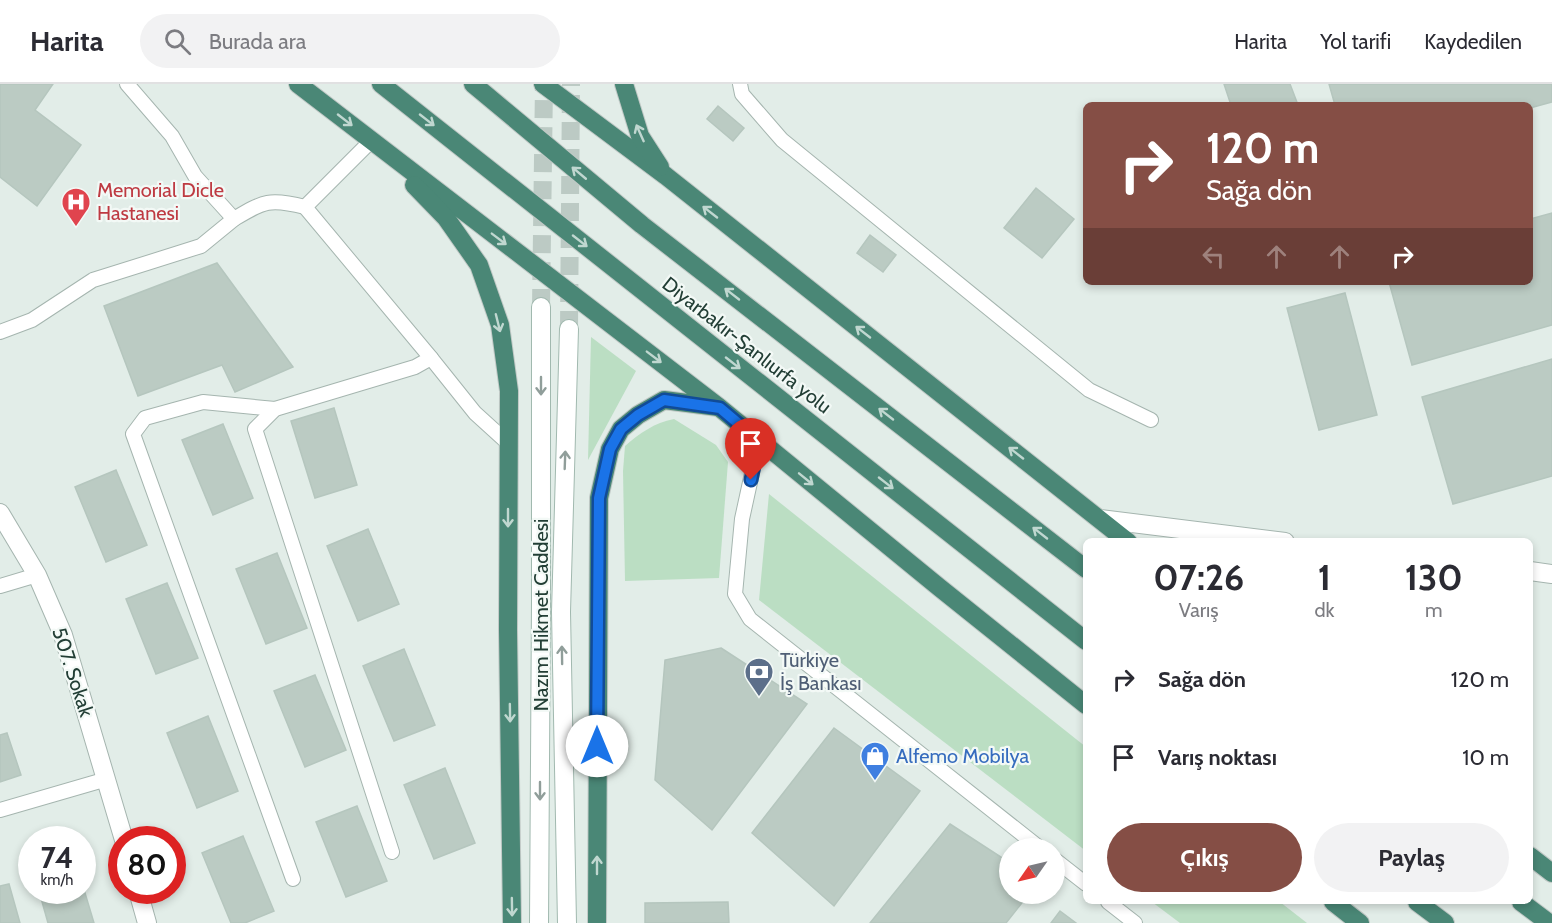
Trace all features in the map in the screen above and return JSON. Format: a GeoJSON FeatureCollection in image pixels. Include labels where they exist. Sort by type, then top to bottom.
{"type":"FeatureCollection","features":[{"type":"Feature","properties":{"kind":"highway"},"geometry":{"type":"LineString","coordinates":[[298,84],[720,408],[1083,703]]}},
{"type":"Feature","properties":{"kind":"highway","name":"Diyarbakır-Şanlıurfa yolu"},"geometry":{"type":"LineString","coordinates":[[381,84],[1083,639]]}},
{"type":"Feature","properties":{"kind":"highway","name":"Diyarbakır-Şanlıurfa yolu"},"geometry":{"type":"LineString","coordinates":[[473,84],[642,225],[1083,567]]}},
{"type":"Feature","properties":{"kind":"highway"},"geometry":{"type":"LineString","coordinates":[[543,84],[666,176],[1123,538]]}},
{"type":"Feature","properties":{"kind":"highway"},"geometry":{"type":"LineString","coordinates":[[624,84],[640,136],[666,176]]}},
{"type":"Feature","properties":{"kind":"highway"},"geometry":{"type":"LineString","coordinates":[[372,141],[446,218],[479,265],[500,325],[509,391],[508,630],[512,923]]}},
{"type":"Feature","properties":{"kind":"highway"},"geometry":{"type":"LineString","coordinates":[[597,923],[599,498],[610,449],[621,429],[638,415],[664,400],[720,408]]}},
{"type":"Feature","properties":{"kind":"highway"},"geometry":{"type":"LineString","coordinates":[[1533,858],[1552,873]]}},
{"type":"Feature","properties":{"kind":"highway"},"geometry":{"type":"LineString","coordinates":[[1336,904],[1360,923]]}},
{"type":"Feature","properties":{"kind":"highway"},"geometry":{"type":"LineString","coordinates":[[1420,904],[1444,923]]}},
{"type":"Feature","properties":{"kind":"highway"},"geometry":{"type":"LineString","coordinates":[[1524,904],[1549,923]]}},
{"type":"Feature","properties":{"kind":"main road","name":"Nazım Hikmet Caddesi"},"geometry":{"type":"LineString","coordinates":[[539,923],[542,601],[541,307]]}},
{"type":"Feature","properties":{"kind":"main road","name":"Nazım Hikmet Caddesi"},"geometry":{"type":"LineString","coordinates":[[567,923],[561,612],[568,330]]}},
{"type":"Feature","properties":{"kind":"main road","name":"507. Sokak"},"geometry":{"type":"LineString","coordinates":[[0,513],[37,575],[63,634],[120,826]]}},
{"type":"Feature","properties":{"kind":"main road"},"geometry":{"type":"LineString","coordinates":[[1100,519],[1253,538]]}},
{"type":"Feature","properties":{"kind":"main road"},"geometry":{"type":"LineString","coordinates":[[1533,571],[1552,574]]}},
{"type":"Feature","properties":{"kind":"main road"},"geometry":{"type":"LineString","coordinates":[[142,904],[147,923]]}},
{"type":"Feature","properties":{"kind":"lane"},"geometry":{"type":"LineString","coordinates":[[128,84],[172,136],[195,176],[234,219]]}},
{"type":"Feature","properties":{"kind":"lane"},"geometry":{"type":"LineString","coordinates":[[740,84],[742,94],[782,140],[1089,390],[1151,420]]}},
{"type":"Feature","properties":{"kind":"lane"},"geometry":{"type":"LineString","coordinates":[[304,207],[372,141]]}},
{"type":"Feature","properties":{"kind":"lane"},"geometry":{"type":"LineString","coordinates":[[0,332],[32,320],[93,280],[201,246],[234,219],[260,204],[284,201],[304,207],[475,412],[508,443]]}},
{"type":"Feature","properties":{"kind":"lane"},"geometry":{"type":"LineString","coordinates":[[293,879],[134,434],[145,418],[203,402],[275,409],[415,367],[431,358]]}},
{"type":"Feature","properties":{"kind":"lane"},"geometry":{"type":"LineString","coordinates":[[275,409],[255,429],[392,852]]}},
{"type":"Feature","properties":{"kind":"lane"},"geometry":{"type":"LineString","coordinates":[[759,441],[742,519],[735,594],[750,619],[1027,838]]}},
{"type":"Feature","properties":{"kind":"lane"},"geometry":{"type":"LineString","coordinates":[[0,586],[37,575]]}},
{"type":"Feature","properties":{"kind":"lane"},"geometry":{"type":"LineString","coordinates":[[0,810],[106,779]]}},
{"type":"Feature","properties":{"kind":"lane"},"geometry":{"type":"LineString","coordinates":[[1065,868],[1083,882]]}},
{"type":"Feature","properties":{"kind":"lane"},"geometry":{"type":"LineString","coordinates":[[1111,904],[1135,923]]}},
{"type":"Feature","properties":{"kind":"green space"},"geometry":{"type":"Polygon","coordinates":[[[591,337],[636,371],[588,460],[591,337]]]}},
{"type":"Feature","properties":{"kind":"green space"},"geometry":{"type":"Polygon","coordinates":[[[674,419],[716,445],[728,462],[719,578],[625,581],[623,471],[625,446],[648,429],[674,419]]]}},
{"type":"Feature","properties":{"kind":"green space"},"geometry":{"type":"Polygon","coordinates":[[[769,494],[1083,745],[1083,849],[759,600],[769,494]]]}},
{"type":"Feature","properties":{"kind":"green space"},"geometry":{"type":"Polygon","coordinates":[[[1155,904],[1283,904],[1307,923],[1180,923],[1155,904]]]}},
{"type":"Feature","properties":{"kind":"building"},"geometry":{"type":"Polygon","coordinates":[[[0,84],[53,84],[35,110],[81,145],[37,206],[0,177],[0,84]]]}},
{"type":"Feature","properties":{"kind":"building"},"geometry":{"type":"Polygon","coordinates":[[[1224,84],[1290,84],[1297,102],[1230,102],[1224,84]]]}},
{"type":"Feature","properties":{"kind":"building"},"geometry":{"type":"Polygon","coordinates":[[[1329,84],[1552,84],[1552,102],[1533,107],[1533,102],[1334,102],[1329,84]]]}},
{"type":"Feature","properties":{"kind":"building"},"geometry":{"type":"Polygon","coordinates":[[[718,106],[744,128],[733,141],[707,119],[718,106]]]}},
{"type":"Feature","properties":{"kind":"building"},"geometry":{"type":"Polygon","coordinates":[[[1036,188],[1074,219],[1042,258],[1004,228],[1036,188]]]}},
{"type":"Feature","properties":{"kind":"building"},"geometry":{"type":"Polygon","coordinates":[[[1552,213],[1552,325],[1412,365],[1390,285],[1533,285],[1533,218],[1552,213]]]}},
{"type":"Feature","properties":{"kind":"building"},"geometry":{"type":"Polygon","coordinates":[[[870,235],[896,255],[883,272],[857,253],[870,235]]]}},
{"type":"Feature","properties":{"kind":"building"},"geometry":{"type":"Polygon","coordinates":[[[217,263],[293,367],[235,392],[222,365],[138,396],[104,306],[217,263]]]}},
{"type":"Feature","properties":{"kind":"building"},"geometry":{"type":"Polygon","coordinates":[[[1345,293],[1377,415],[1319,430],[1287,308],[1345,293]]]}},
{"type":"Feature","properties":{"kind":"building"},"geometry":{"type":"Polygon","coordinates":[[[1552,359],[1552,476],[1453,504],[1422,397],[1552,359]]]}},
{"type":"Feature","properties":{"kind":"building"},"geometry":{"type":"Polygon","coordinates":[[[334,408],[357,485],[315,498],[291,421],[334,408]]]}},
{"type":"Feature","properties":{"kind":"building"},"geometry":{"type":"Polygon","coordinates":[[[223,424],[253,498],[213,515],[182,440],[223,424]]]}},
{"type":"Feature","properties":{"kind":"building"},"geometry":{"type":"Polygon","coordinates":[[[116,470],[147,545],[106,562],[75,487],[116,470]]]}},
{"type":"Feature","properties":{"kind":"building"},"geometry":{"type":"Polygon","coordinates":[[[368,529],[399,604],[358,621],[327,546],[368,529]]]}},
{"type":"Feature","properties":{"kind":"building"},"geometry":{"type":"Polygon","coordinates":[[[277,553],[307,628],[266,644],[236,569],[277,553]]]}},
{"type":"Feature","properties":{"kind":"building"},"geometry":{"type":"Polygon","coordinates":[[[167,583],[198,658],[156,674],[126,599],[167,583]]]}},
{"type":"Feature","properties":{"kind":"building"},"geometry":{"type":"Polygon","coordinates":[[[721,648],[807,704],[712,830],[655,780],[665,660],[721,648]]]}},
{"type":"Feature","properties":{"kind":"building"},"geometry":{"type":"Polygon","coordinates":[[[404,649],[435,725],[394,741],[363,666],[404,649]]]}},
{"type":"Feature","properties":{"kind":"building"},"geometry":{"type":"Polygon","coordinates":[[[315,675],[346,750],[305,767],[274,691],[315,675]]]}},
{"type":"Feature","properties":{"kind":"building"},"geometry":{"type":"Polygon","coordinates":[[[208,716],[238,791],[197,808],[167,733],[208,716]]]}},
{"type":"Feature","properties":{"kind":"building"},"geometry":{"type":"Polygon","coordinates":[[[834,728],[920,791],[834,906],[752,833],[834,728]]]}},
{"type":"Feature","properties":{"kind":"building"},"geometry":{"type":"Polygon","coordinates":[[[7,733],[21,775],[0,782],[0,735],[7,733]]]}},
{"type":"Feature","properties":{"kind":"building"},"geometry":{"type":"Polygon","coordinates":[[[445,768],[475,843],[434,859],[404,785],[445,768]]]}},
{"type":"Feature","properties":{"kind":"building"},"geometry":{"type":"Polygon","coordinates":[[[357,806],[387,881],[346,897],[316,822],[357,806]]]}},
{"type":"Feature","properties":{"kind":"building"},"geometry":{"type":"Polygon","coordinates":[[[950,824],[999,856],[999,904],[1021,904],[1006,923],[870,923],[950,824]]]}},
{"type":"Feature","properties":{"kind":"building"},"geometry":{"type":"Polygon","coordinates":[[[243,836],[274,911],[245,923],[231,923],[202,853],[243,836]]]}},
{"type":"Feature","properties":{"kind":"building"},"geometry":{"type":"Polygon","coordinates":[[[9,884],[20,923],[0,923],[0,886],[9,884]]]}},
{"type":"Feature","properties":{"kind":"building"},"geometry":{"type":"Polygon","coordinates":[[[728,902],[729,923],[645,923],[645,903],[728,902]]]}},
{"type":"Feature","properties":{"kind":"building"},"geometry":{"type":"Polygon","coordinates":[[[43,904],[88,904],[94,923],[48,923],[43,904]]]}},
{"type":"Feature","properties":{"kind":"building"},"geometry":{"type":"Polygon","coordinates":[[[1060,911],[1076,923],[1051,923],[1060,911]]]}},
{"type":"Feature","properties":{"kind":"tunnel"},"geometry":{"type":"LineString","coordinates":[[541,307],[544,84]]}},
{"type":"Feature","properties":{"kind":"tunnel"},"geometry":{"type":"LineString","coordinates":[[569,329],[571,84]]}},
{"type":"Feature","properties":{"kind":"place","name":"Memorial Dicle Hastanesi"},"geometry":{"type":"Point","coordinates":[76,228]}},
{"type":"Feature","properties":{"kind":"place","name":"Türkiye İş Bankası"},"geometry":{"type":"Point","coordinates":[759,698]}},
{"type":"Feature","properties":{"kind":"place","name":"Alfemo Mobilya"},"geometry":{"type":"Point","coordinates":[875,782]}},
{"type":"Feature","properties":{"kind":"route"},"geometry":{"type":"LineString","coordinates":[[597,746],[599,498],[610,449],[621,429],[638,415],[664,400],[720,408],[759,441],[751,480]]}}]}
